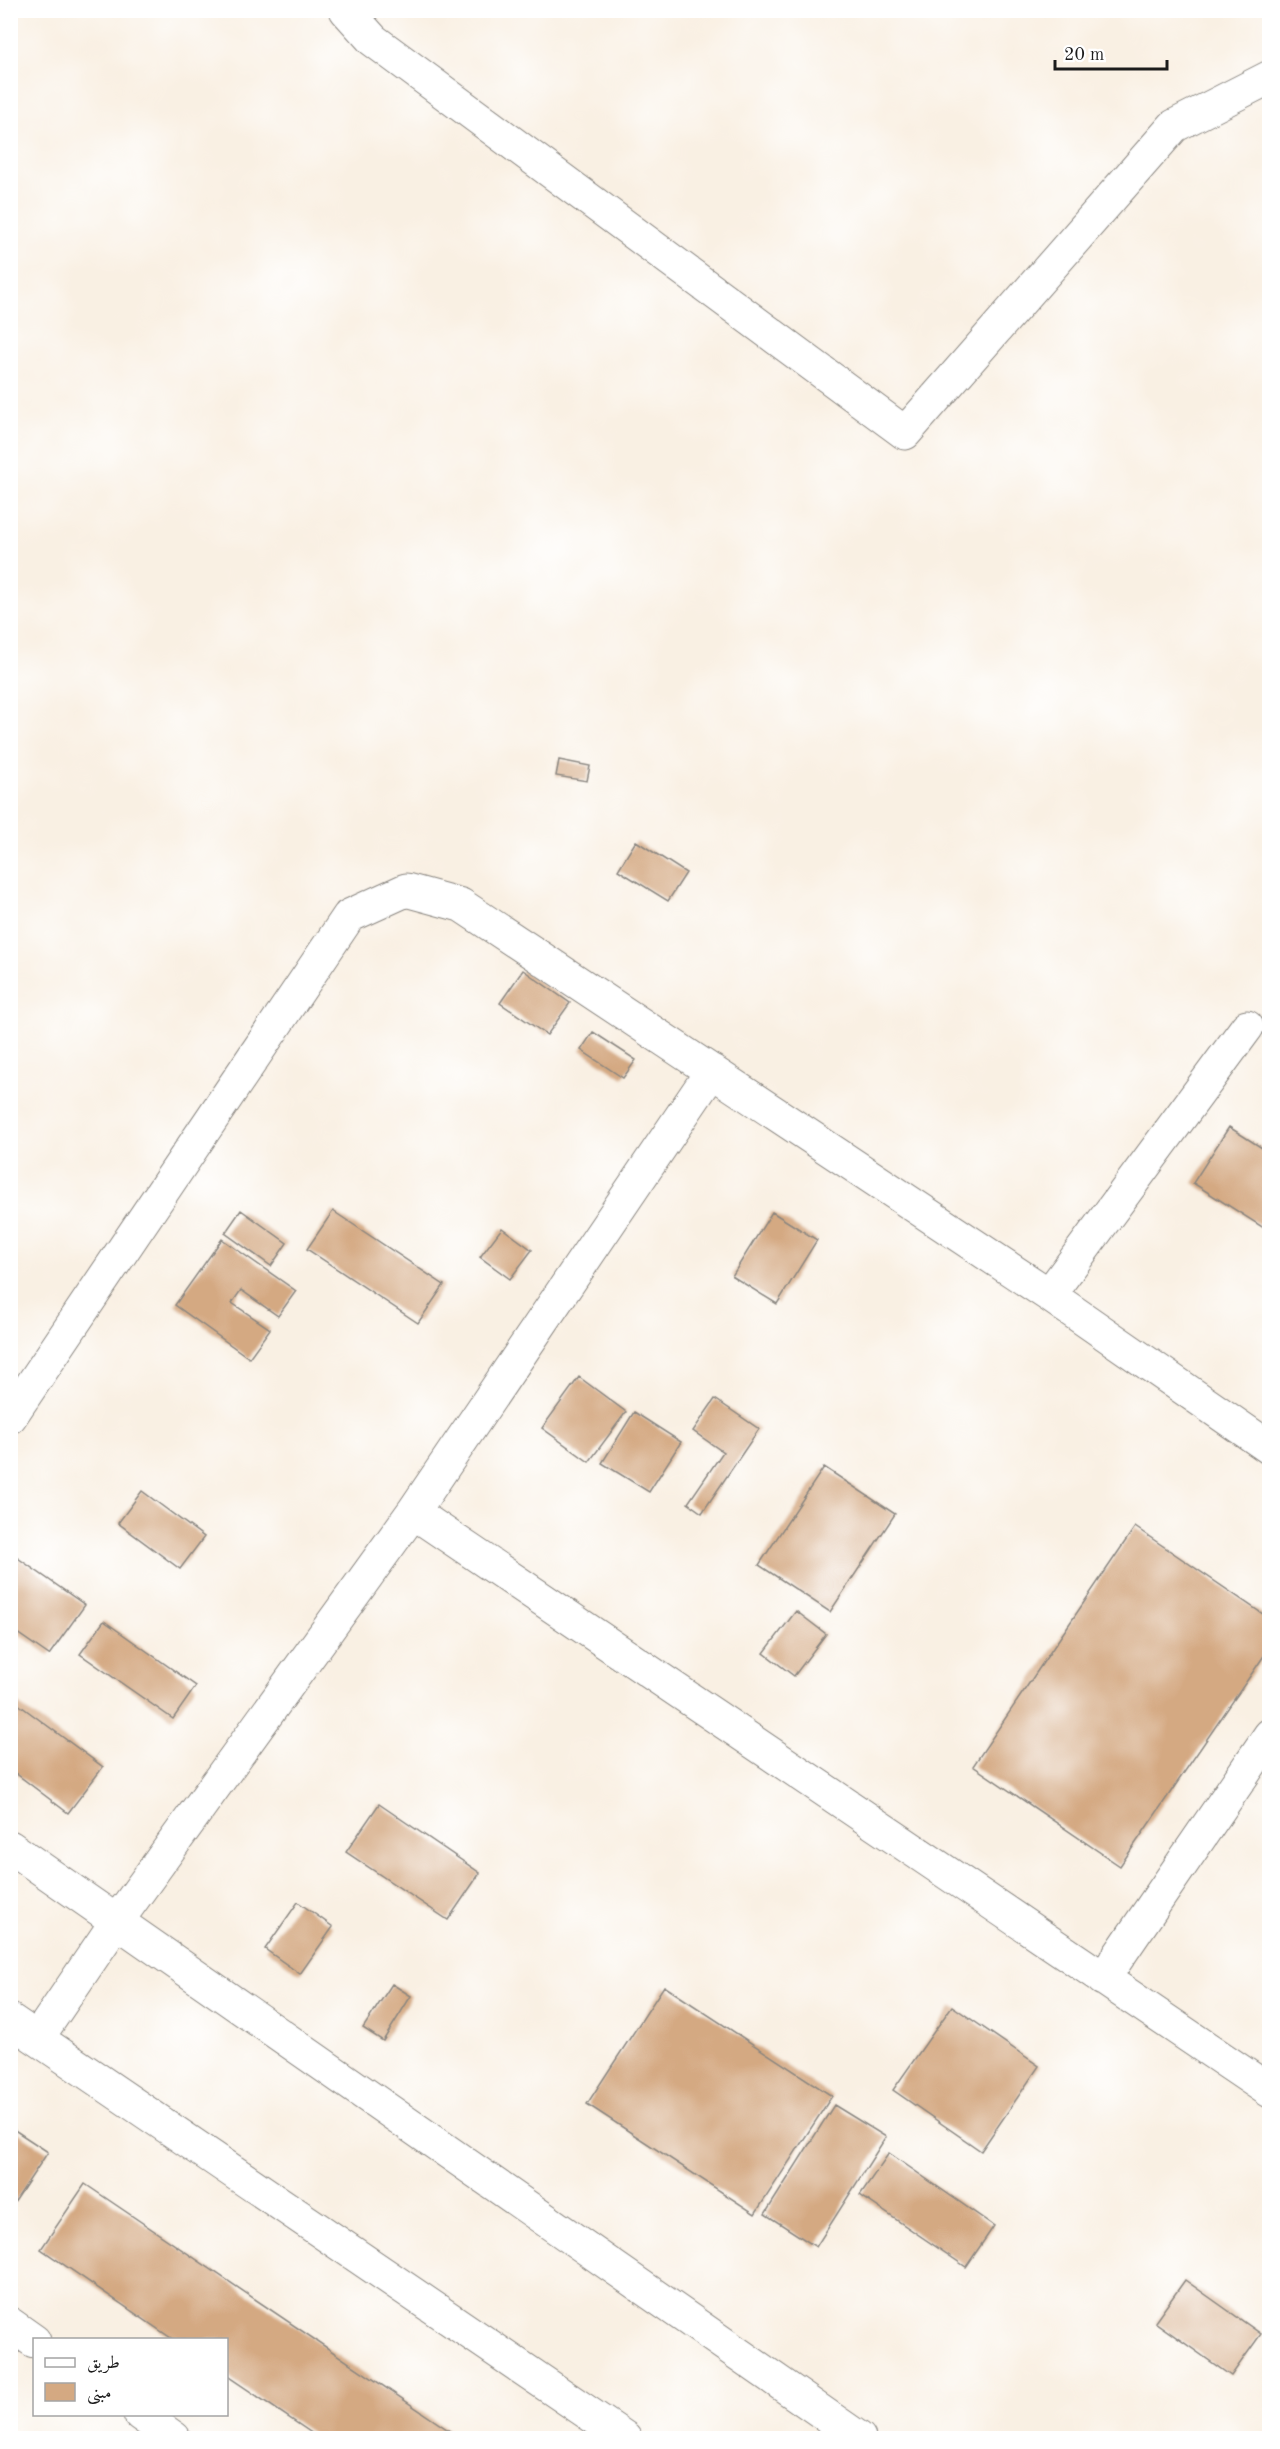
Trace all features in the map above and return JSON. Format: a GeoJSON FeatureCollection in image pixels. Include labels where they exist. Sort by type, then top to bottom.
{"type":"FeatureCollection","features":[{"type":"Feature","properties":{"kind":"street"},"geometry":{"type":"LineString","coordinates":[[346,10],[373,40],[905,433],[1174,126],[1269,76]]}},
{"type":"Feature","properties":{"kind":"street"},"geometry":{"type":"LineString","coordinates":[[10,1417],[349,916],[406,890],[461,905],[1049,1295],[1269,1448]]}},
{"type":"Feature","properties":{"kind":"street"},"geometry":{"type":"LineString","coordinates":[[1049,1295],[1247,1027]]}},
{"type":"Feature","properties":{"kind":"street"},"geometry":{"type":"LineString","coordinates":[[38,2037],[117,1920],[413,1512],[712,1071]]}},
{"type":"Feature","properties":{"kind":"street"},"geometry":{"type":"LineString","coordinates":[[413,1512],[1269,2091]]}},
{"type":"Feature","properties":{"kind":"street"},"geometry":{"type":"LineString","coordinates":[[1103,1978],[1269,1735]]}},
{"type":"Feature","properties":{"kind":"street"},"geometry":{"type":"LineString","coordinates":[[10,1847],[859,2439]]}},
{"type":"Feature","properties":{"kind":"street"},"geometry":{"type":"LineString","coordinates":[[10,2020],[625,2439]]}},
{"type":"Feature","properties":{"kind":"street"},"geometry":{"type":"LineString","coordinates":[[10,2324],[33,2339]]}},
{"type":"Feature","properties":{"kind":"street"},"geometry":{"type":"LineString","coordinates":[[141,2416],[174,2439]]}},
{"type":"Feature","properties":{"kind":"building"},"geometry":{"type":"Polygon","coordinates":[[[559,760],[590,766],[587,781],[556,776],[559,760]]]}},
{"type":"Feature","properties":{"kind":"building"},"geometry":{"type":"Polygon","coordinates":[[[636,841],[686,873],[668,901],[618,870],[636,841]]]}},
{"type":"Feature","properties":{"kind":"building"},"geometry":{"type":"Polygon","coordinates":[[[523,970],[570,1003],[547,1035],[500,1003],[523,970]]]}},
{"type":"Feature","properties":{"kind":"building"},"geometry":{"type":"Polygon","coordinates":[[[593,1032],[636,1060],[623,1078],[581,1050],[593,1032]]]}},
{"type":"Feature","properties":{"kind":"building"},"geometry":{"type":"Polygon","coordinates":[[[1229,1127],[1270,1153],[1270,1232],[1193,1183],[1229,1127]]]}},
{"type":"Feature","properties":{"kind":"building"},"geometry":{"type":"Polygon","coordinates":[[[241,1210],[287,1243],[271,1266],[225,1233],[241,1210]]]}},
{"type":"Feature","properties":{"kind":"building"},"geometry":{"type":"Polygon","coordinates":[[[333,1211],[444,1285],[418,1323],[307,1249],[333,1211]]]}},
{"type":"Feature","properties":{"kind":"building"},"geometry":{"type":"Polygon","coordinates":[[[772,1212],[817,1240],[777,1304],[732,1276],[772,1212]]]}},
{"type":"Feature","properties":{"kind":"building"},"geometry":{"type":"Polygon","coordinates":[[[502,1228],[532,1250],[510,1279],[480,1257],[502,1228]]]}},
{"type":"Feature","properties":{"kind":"building"},"geometry":{"type":"Polygon","coordinates":[[[222,1239],[296,1291],[278,1316],[241,1290],[232,1303],[270,1329],[249,1358],[175,1305],[222,1239]]]}},
{"type":"Feature","properties":{"kind":"building"},"geometry":{"type":"Polygon","coordinates":[[[579,1377],[626,1412],[589,1462],[542,1428],[579,1377]]]}},
{"type":"Feature","properties":{"kind":"building"},"geometry":{"type":"Polygon","coordinates":[[[715,1399],[759,1429],[702,1513],[688,1503],[723,1452],[693,1431],[715,1399]]]}},
{"type":"Feature","properties":{"kind":"building"},"geometry":{"type":"Polygon","coordinates":[[[634,1412],[681,1442],[649,1492],[602,1463],[634,1412]]]}},
{"type":"Feature","properties":{"kind":"building"},"geometry":{"type":"Polygon","coordinates":[[[824,1467],[895,1514],[830,1612],[759,1565],[824,1467]]]}},
{"type":"Feature","properties":{"kind":"building"},"geometry":{"type":"Polygon","coordinates":[[[142,1491],[204,1537],[180,1569],[118,1523],[142,1491]]]}},
{"type":"Feature","properties":{"kind":"building"},"geometry":{"type":"Polygon","coordinates":[[[1135,1527],[1270,1619],[1270,1647],[1120,1866],[973,1766],[1135,1527]]]}},
{"type":"Feature","properties":{"kind":"building"},"geometry":{"type":"Polygon","coordinates":[[[12,1554],[85,1605],[49,1655],[10,1628],[12,1554]]]}},
{"type":"Feature","properties":{"kind":"building"},"geometry":{"type":"Polygon","coordinates":[[[796,1611],[826,1634],[794,1676],[764,1653],[796,1611]]]}},
{"type":"Feature","properties":{"kind":"building"},"geometry":{"type":"Polygon","coordinates":[[[104,1621],[196,1686],[173,1719],[80,1654],[104,1621]]]}},
{"type":"Feature","properties":{"kind":"building"},"geometry":{"type":"Polygon","coordinates":[[[10,1698],[103,1767],[68,1813],[10,1769],[10,1698]]]}},
{"type":"Feature","properties":{"kind":"building"},"geometry":{"type":"Polygon","coordinates":[[[379,1804],[480,1873],[448,1920],[346,1852],[379,1804]]]}},
{"type":"Feature","properties":{"kind":"building"},"geometry":{"type":"Polygon","coordinates":[[[298,1902],[333,1927],[300,1974],[265,1949],[298,1902]]]}},
{"type":"Feature","properties":{"kind":"building"},"geometry":{"type":"Polygon","coordinates":[[[392,1984],[411,1996],[383,2041],[363,2028],[392,1984]]]}},
{"type":"Feature","properties":{"kind":"building"},"geometry":{"type":"Polygon","coordinates":[[[664,1986],[832,2096],[755,2214],[587,2104],[664,1986]]]}},
{"type":"Feature","properties":{"kind":"building"},"geometry":{"type":"Polygon","coordinates":[[[952,2006],[1039,2066],[981,2151],[893,2090],[952,2006]]]}},
{"type":"Feature","properties":{"kind":"building"},"geometry":{"type":"Polygon","coordinates":[[[834,2105],[886,2137],[816,2247],[765,2214],[834,2105]]]}},
{"type":"Feature","properties":{"kind":"building"},"geometry":{"type":"Polygon","coordinates":[[[10,2127],[48,2152],[10,2209],[10,2127]]]}},
{"type":"Feature","properties":{"kind":"building"},"geometry":{"type":"Polygon","coordinates":[[[889,2153],[994,2226],[966,2267],[860,2195],[889,2153]]]}},
{"type":"Feature","properties":{"kind":"building"},"geometry":{"type":"Polygon","coordinates":[[[85,2184],[460,2438],[319,2438],[228,2376],[228,2338],[171,2338],[41,2249],[85,2184]]]}},
{"type":"Feature","properties":{"kind":"building"},"geometry":{"type":"Polygon","coordinates":[[[1185,2280],[1261,2334],[1231,2376],[1155,2322],[1185,2280]]]}}]}
